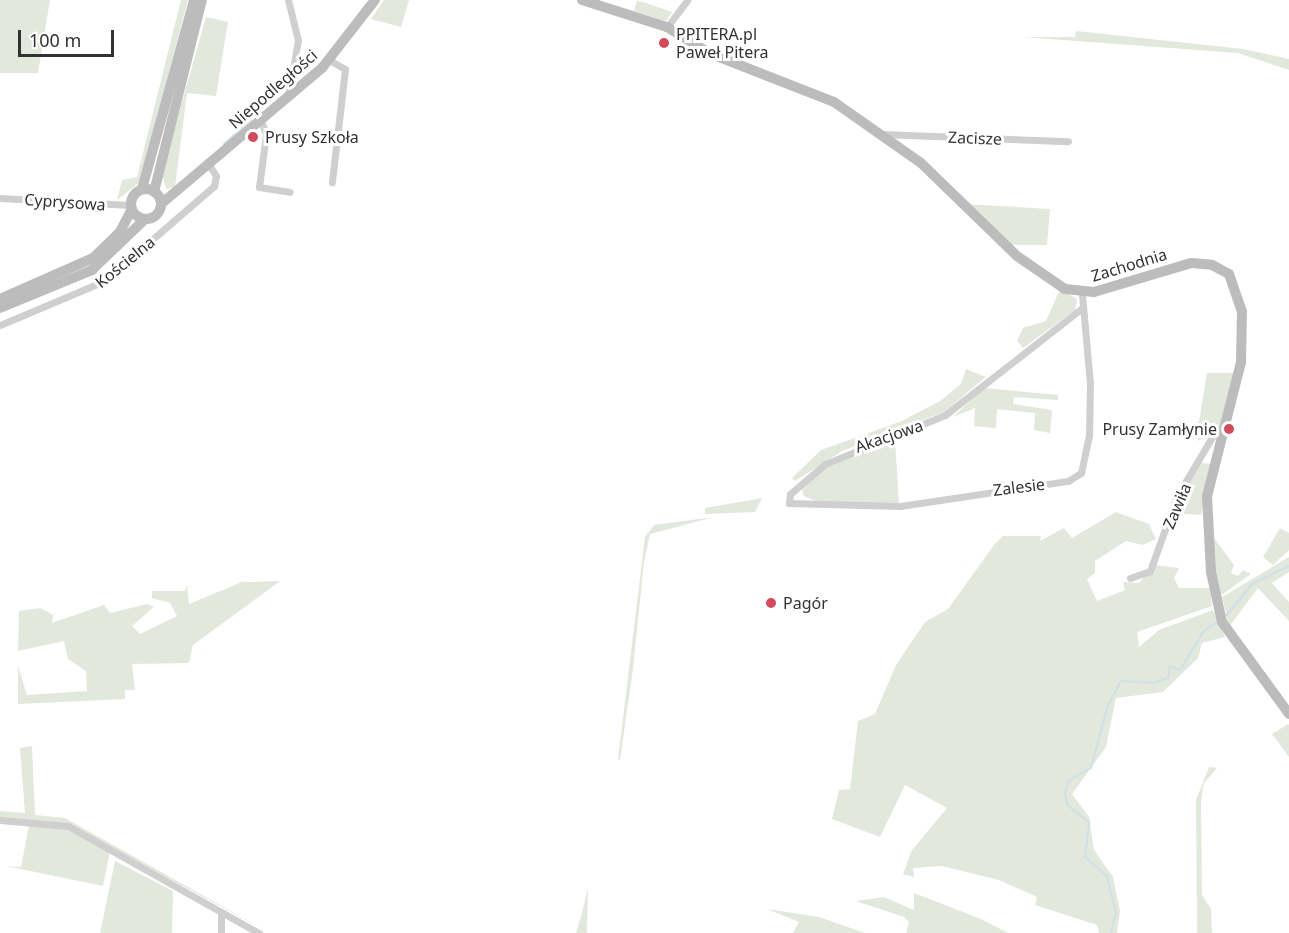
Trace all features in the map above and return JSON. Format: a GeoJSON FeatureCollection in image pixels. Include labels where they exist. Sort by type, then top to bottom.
{"type":"FeatureCollection","features":[{"type":"Feature","properties":{"kind":"street"},"geometry":{"type":"LineString","coordinates":[[0,299],[93,258],[120,231],[130,208],[142,189],[194,0]]}},
{"type":"Feature","properties":{"kind":"street"},"geometry":{"type":"LineString","coordinates":[[0,308],[92,270],[144,220],[155,217],[202,0]]}},
{"type":"Feature","properties":{"kind":"street"},"geometry":{"type":"LineString","coordinates":[[288,0],[298,40],[288,97]]}},
{"type":"Feature","properties":{"kind":"street","name":"Niepodległości"},"geometry":{"type":"LineString","coordinates":[[158,197],[180,191],[329,60],[375,0]]}},
{"type":"Feature","properties":{"kind":"street","name":"Zachodnia"},"geometry":{"type":"LineString","coordinates":[[582,0],[667,27],[709,53],[834,102],[921,163],[1017,256],[1082,294],[1191,263],[1212,265],[1229,274],[1243,323],[1241,362],[1205,518],[1221,618],[1289,714]]}},
{"type":"Feature","properties":{"kind":"street"},"geometry":{"type":"LineString","coordinates":[[667,27],[687,0]]}},
{"type":"Feature","properties":{"kind":"street"},"geometry":{"type":"LineString","coordinates":[[329,60],[345,69],[332,182]]}},
{"type":"Feature","properties":{"kind":"street"},"geometry":{"type":"LineString","coordinates":[[261,121],[266,134],[259,187],[290,192]]}},
{"type":"Feature","properties":{"kind":"street","name":"Zacisze"},"geometry":{"type":"LineString","coordinates":[[882,134],[1068,141]]}},
{"type":"Feature","properties":{"kind":"street","name":"Kościelna"},"geometry":{"type":"LineString","coordinates":[[0,325],[104,281],[214,186],[216,176],[209,165]]}},
{"type":"Feature","properties":{"kind":"street"},"geometry":{"type":"LineString","coordinates":[[142,189],[158,197]]}},
{"type":"Feature","properties":{"kind":"street","name":"Cyprysowa"},"geometry":{"type":"LineString","coordinates":[[0,198],[130,208]]}},
{"type":"Feature","properties":{"kind":"street"},"geometry":{"type":"LineString","coordinates":[[130,208],[144,220]]}},
{"type":"Feature","properties":{"kind":"street"},"geometry":{"type":"LineString","coordinates":[[1082,294],[1082,308]]}},
{"type":"Feature","properties":{"kind":"street","name":"Akacjowa"},"geometry":{"type":"LineString","coordinates":[[789,503],[790,494],[825,464],[945,415],[1082,308]]}},
{"type":"Feature","properties":{"kind":"street","name":"Zalesie"},"geometry":{"type":"LineString","coordinates":[[789,503],[900,506],[1068,481],[1081,474],[1089,435],[1090,384],[1082,308]]}},
{"type":"Feature","properties":{"kind":"street","name":"Zawiła"},"geometry":{"type":"LineString","coordinates":[[1130,578],[1150,571],[1177,496],[1215,432],[1224,428]]}},
{"type":"Feature","properties":{"kind":"street"},"geometry":{"type":"LineString","coordinates":[[0,820],[68,826],[259,933]]}},
{"type":"Feature","properties":{"kind":"street"},"geometry":{"type":"LineString","coordinates":[[221,912],[221,933]]}},
{"type":"Feature","properties":{"kind":"shaded area"},"geometry":{"type":"Polygon","coordinates":[[[0,0],[50,0],[38,73],[0,73],[0,0]]]}},
{"type":"Feature","properties":{"kind":"shaded area"},"geometry":{"type":"Polygon","coordinates":[[[181,0],[188,0],[140,182],[117,200],[122,180],[137,177],[181,0]]]}},
{"type":"Feature","properties":{"kind":"shaded area"},"geometry":{"type":"Polygon","coordinates":[[[384,0],[409,0],[401,27],[371,19],[384,0]]]}},
{"type":"Feature","properties":{"kind":"shaded area"},"geometry":{"type":"Polygon","coordinates":[[[637,1],[672,12],[666,21],[634,11],[637,1]]]}},
{"type":"Feature","properties":{"kind":"shaded area"},"geometry":{"type":"Polygon","coordinates":[[[206,17],[228,22],[216,96],[187,93],[175,187],[166,189],[162,173],[206,17]]]}},
{"type":"Feature","properties":{"kind":"shaded area"},"geometry":{"type":"Polygon","coordinates":[[[1076,31],[1243,49],[1289,59],[1289,70],[1238,53],[1023,37],[1075,37],[1076,31]]]}},
{"type":"Feature","properties":{"kind":"shaded area"},"geometry":{"type":"Polygon","coordinates":[[[965,204],[1050,209],[1047,245],[1010,245],[965,204]]]}},
{"type":"Feature","properties":{"kind":"shaded area"},"geometry":{"type":"Polygon","coordinates":[[[1060,289],[1077,299],[1075,310],[1023,348],[1017,341],[1023,328],[1046,321],[1060,289]]]}},
{"type":"Feature","properties":{"kind":"shaded area"},"geometry":{"type":"Polygon","coordinates":[[[966,369],[986,377],[944,412],[842,451],[795,481],[792,478],[821,450],[902,421],[940,401],[961,384],[966,369]]]}},
{"type":"Feature","properties":{"kind":"shaded area"},"geometry":{"type":"Polygon","coordinates":[[[1207,373],[1235,373],[1220,428],[1198,441],[1193,424],[1199,422],[1207,373]]]}},
{"type":"Feature","properties":{"kind":"shaded area"},"geometry":{"type":"Polygon","coordinates":[[[984,388],[1058,395],[1058,400],[1014,397],[1013,404],[1052,410],[1050,433],[1034,430],[1035,413],[997,409],[996,428],[974,426],[975,408],[953,417],[984,388]]]}},
{"type":"Feature","properties":{"kind":"shaded area"},"geometry":{"type":"Polygon","coordinates":[[[895,439],[899,503],[823,504],[804,496],[802,490],[816,475],[847,454],[895,439]]]}},
{"type":"Feature","properties":{"kind":"shaded area"},"geometry":{"type":"Polygon","coordinates":[[[1198,463],[1213,464],[1201,515],[1173,513],[1198,463]]]}},
{"type":"Feature","properties":{"kind":"shaded area"},"geometry":{"type":"Polygon","coordinates":[[[762,498],[755,512],[705,514],[705,508],[762,498]]]}},
{"type":"Feature","properties":{"kind":"shaded area"},"geometry":{"type":"Polygon","coordinates":[[[1116,512],[1149,524],[1156,539],[1143,545],[1126,541],[1095,561],[1095,573],[1087,579],[1097,601],[1125,590],[1123,582],[1139,583],[1154,565],[1179,568],[1174,578],[1179,588],[1210,588],[1212,606],[1137,632],[1139,647],[1159,630],[1213,610],[1225,637],[1202,643],[1198,658],[1163,692],[1116,698],[1106,747],[1072,794],[1089,817],[1094,850],[1113,877],[1120,911],[1117,933],[1099,933],[1097,925],[1035,905],[1037,897],[999,880],[942,866],[913,868],[914,877],[903,874],[912,850],[947,808],[905,785],[880,837],[832,819],[839,790],[850,789],[858,721],[875,714],[896,665],[925,622],[948,609],[994,545],[1003,536],[1041,536],[1040,541],[1064,528],[1072,538],[1116,512]]]}},
{"type":"Feature","properties":{"kind":"shaded area"},"geometry":{"type":"Polygon","coordinates":[[[714,517],[650,534],[644,562],[633,669],[620,760],[618,759],[645,537],[654,525],[714,517]]]}},
{"type":"Feature","properties":{"kind":"shaded area"},"geometry":{"type":"Polygon","coordinates":[[[1280,528],[1289,533],[1289,550],[1273,565],[1263,557],[1280,528]]]}},
{"type":"Feature","properties":{"kind":"shaded area"},"geometry":{"type":"Polygon","coordinates":[[[1211,534],[1234,565],[1231,573],[1238,576],[1243,570],[1251,574],[1223,594],[1218,593],[1211,534]]]}},
{"type":"Feature","properties":{"kind":"shaded area"},"geometry":{"type":"Polygon","coordinates":[[[1289,557],[1289,572],[1272,583],[1289,602],[1289,621],[1258,588],[1229,627],[1222,597],[1289,557]]]}},
{"type":"Feature","properties":{"kind":"shaded area"},"geometry":{"type":"Polygon","coordinates":[[[280,581],[193,645],[189,663],[132,664],[135,690],[125,690],[125,699],[18,704],[18,666],[27,695],[87,691],[86,671],[68,659],[64,641],[18,651],[19,611],[40,608],[53,615],[52,623],[104,605],[110,613],[147,604],[154,607],[132,626],[140,634],[177,616],[170,603],[152,598],[152,591],[185,591],[187,585],[189,604],[242,582],[280,581]]]}},
{"type":"Feature","properties":{"kind":"shaded area"},"geometry":{"type":"Polygon","coordinates":[[[1289,725],[1289,757],[1272,734],[1289,725]]]}},
{"type":"Feature","properties":{"kind":"shaded area"},"geometry":{"type":"Polygon","coordinates":[[[32,746],[35,815],[65,818],[270,933],[68,824],[0,818],[0,811],[25,813],[20,748],[32,746]]]}},
{"type":"Feature","properties":{"kind":"shaded area"},"geometry":{"type":"Polygon","coordinates":[[[1209,767],[1217,768],[1204,783],[1201,801],[1202,895],[1211,909],[1212,933],[1197,933],[1196,800],[1209,767]]]}},
{"type":"Feature","properties":{"kind":"shaded area"},"geometry":{"type":"Polygon","coordinates":[[[53,823],[110,851],[103,886],[6,866],[21,867],[29,825],[53,823]]]}},
{"type":"Feature","properties":{"kind":"shaded area"},"geometry":{"type":"Polygon","coordinates":[[[115,861],[173,891],[172,933],[100,933],[115,861]]]}},
{"type":"Feature","properties":{"kind":"shaded area"},"geometry":{"type":"Polygon","coordinates":[[[588,888],[587,933],[576,933],[582,913],[588,888]]]}},
{"type":"Feature","properties":{"kind":"shaded area"},"geometry":{"type":"Polygon","coordinates":[[[914,893],[981,919],[1008,933],[906,933],[909,922],[904,917],[856,901],[884,897],[914,910],[914,893]]]}},
{"type":"Feature","properties":{"kind":"shaded area"},"geometry":{"type":"Polygon","coordinates":[[[767,909],[819,917],[865,933],[793,933],[799,922],[767,909]]]}},
{"type":"Feature","properties":{"kind":"waterway"},"geometry":{"type":"LineString","coordinates":[[224,144],[251,120]]}},
{"type":"Feature","properties":{"kind":"waterway"},"geometry":{"type":"LineString","coordinates":[[1224,618],[1252,584],[1289,566]]}},
{"type":"Feature","properties":{"kind":"waterway"},"geometry":{"type":"LineString","coordinates":[[1111,933],[1116,913],[1107,876],[1085,857],[1089,822],[1067,805],[1065,792],[1069,780],[1091,768],[1107,708],[1121,681],[1154,683],[1168,678],[1170,666],[1180,670],[1203,632],[1219,621]]}},
{"type":"Feature","properties":{"kind":"place","name":"PPITERA.pl Paweł Pitera"},"geometry":{"type":"Point","coordinates":[664,43]}},
{"type":"Feature","properties":{"kind":"place","name":"Prusy Szkoła"},"geometry":{"type":"Point","coordinates":[253,137]}},
{"type":"Feature","properties":{"kind":"place","name":"Prusy Zamłynie"},"geometry":{"type":"Point","coordinates":[1229,429]}},
{"type":"Feature","properties":{"kind":"place","name":"Pagór"},"geometry":{"type":"Point","coordinates":[771,603]}}]}
